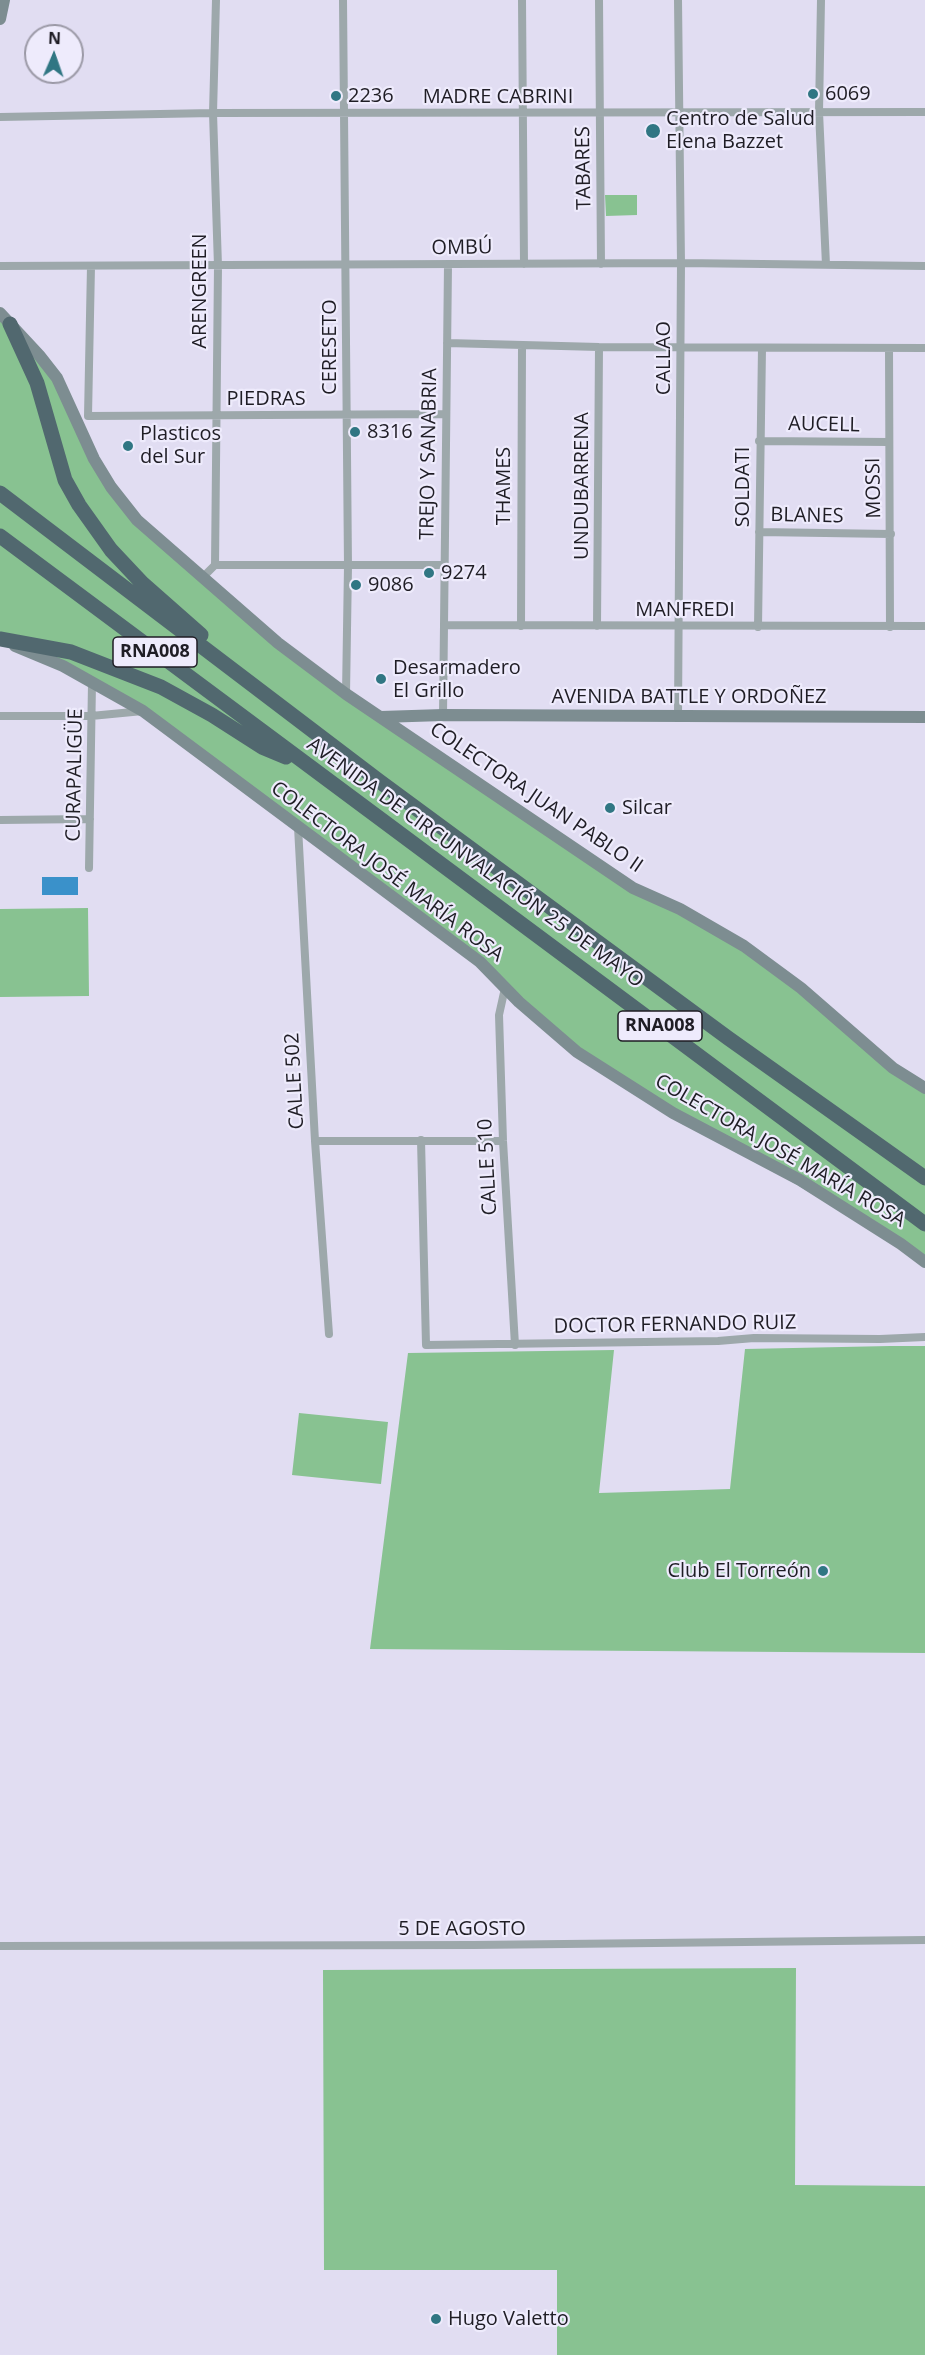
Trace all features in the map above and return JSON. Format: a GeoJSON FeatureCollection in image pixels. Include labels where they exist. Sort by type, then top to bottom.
{"type":"FeatureCollection","features":[{"type":"Feature","properties":{"kind":"highway"},"geometry":{"type":"LineString","coordinates":[[5,318],[37,382],[65,480],[91,522],[111,550],[142,583],[267,696]]}},
{"type":"Feature","properties":{"kind":"highway","name":"AVENIDA DE CIRCUNVALACIÓN 25 DE MAYO"},"geometry":{"type":"LineString","coordinates":[[0,493],[267,696],[728,1038],[924,1177]]}},
{"type":"Feature","properties":{"kind":"highway","name":"AVENIDA DE CIRCUNVALACIÓN 25 DE MAYO"},"geometry":{"type":"LineString","coordinates":[[0,536],[925,1224]]}},
{"type":"Feature","properties":{"kind":"highway"},"geometry":{"type":"LineString","coordinates":[[0,639],[71,652],[161,687],[212,715],[262,747],[311,768]]}},
{"type":"Feature","properties":{"kind":"main road"},"geometry":{"type":"LineString","coordinates":[[0,19],[4,0]]}},
{"type":"Feature","properties":{"kind":"main road","name":"COLECTORA JUAN PABLO II"},"geometry":{"type":"LineString","coordinates":[[5,318],[57,378],[83,420],[111,487],[138,520],[278,643],[346,694],[633,888],[680,909],[744,946],[801,988],[893,1068],[925,1088]]}},
{"type":"Feature","properties":{"kind":"main road","name":"COLECTORA JOSÉ MARÍA ROSA"},"geometry":{"type":"LineString","coordinates":[[0,639],[63,666],[143,711],[480,962],[577,1052],[673,1113],[800,1180],[901,1244],[925,1262]]}},
{"type":"Feature","properties":{"kind":"main road","name":"AVENIDA BATTLE Y ORDOÑEZ"},"geometry":{"type":"LineString","coordinates":[[381,717],[443,715],[925,717]]}},
{"type":"Feature","properties":{"kind":"street","name":"ARENGREEN"},"geometry":{"type":"LineString","coordinates":[[215,565],[218,266],[213,113],[216,0]]}},
{"type":"Feature","properties":{"kind":"street","name":"CERESETO"},"geometry":{"type":"LineString","coordinates":[[343,0],[348,566],[346,694]]}},
{"type":"Feature","properties":{"kind":"street"},"geometry":{"type":"LineString","coordinates":[[522,0],[524,264]]}},
{"type":"Feature","properties":{"kind":"street","name":"TABARES"},"geometry":{"type":"LineString","coordinates":[[599,0],[602,264]]}},
{"type":"Feature","properties":{"kind":"street","name":"CALLAO"},"geometry":{"type":"LineString","coordinates":[[678,0],[681,263],[678,716]]}},
{"type":"Feature","properties":{"kind":"street"},"geometry":{"type":"LineString","coordinates":[[821,0],[819,112],[826,265]]}},
{"type":"Feature","properties":{"kind":"street","name":"MADRE CABRINI"},"geometry":{"type":"LineString","coordinates":[[0,117],[213,113],[925,112]]}},
{"type":"Feature","properties":{"kind":"street","name":"OMBÚ"},"geometry":{"type":"LineString","coordinates":[[0,267],[681,263],[925,266]]}},
{"type":"Feature","properties":{"kind":"street","name":"TREJO Y SANABRIA"},"geometry":{"type":"LineString","coordinates":[[443,715],[448,265]]}},
{"type":"Feature","properties":{"kind":"street"},"geometry":{"type":"LineString","coordinates":[[83,420],[91,266]]}},
{"type":"Feature","properties":{"kind":"street"},"geometry":{"type":"LineString","coordinates":[[447,343],[599,347],[925,348]]}},
{"type":"Feature","properties":{"kind":"street","name":"THAMES"},"geometry":{"type":"LineString","coordinates":[[521,626],[522,346]]}},
{"type":"Feature","properties":{"kind":"street","name":"UNDUBARRENA"},"geometry":{"type":"LineString","coordinates":[[597,626],[599,347]]}},
{"type":"Feature","properties":{"kind":"street","name":"SOLDATI"},"geometry":{"type":"LineString","coordinates":[[758,627],[762,348]]}},
{"type":"Feature","properties":{"kind":"street","name":"MOSSI"},"geometry":{"type":"LineString","coordinates":[[889,348],[890,627]]}},
{"type":"Feature","properties":{"kind":"street","name":"PIEDRAS"},"geometry":{"type":"LineString","coordinates":[[83,420],[216,415],[445,414]]}},
{"type":"Feature","properties":{"kind":"street","name":"AUCELL"},"geometry":{"type":"LineString","coordinates":[[759,441],[889,442]]}},
{"type":"Feature","properties":{"kind":"street","name":"BLANES"},"geometry":{"type":"LineString","coordinates":[[759,532],[891,534]]}},
{"type":"Feature","properties":{"kind":"street"},"geometry":{"type":"LineString","coordinates":[[203,577],[215,565],[445,565]]}},
{"type":"Feature","properties":{"kind":"street","name":"MANFREDI"},"geometry":{"type":"LineString","coordinates":[[445,626],[925,626]]}},
{"type":"Feature","properties":{"kind":"street","name":"CURAPALIGÜE"},"geometry":{"type":"LineString","coordinates":[[89,867],[92,683]]}},
{"type":"Feature","properties":{"kind":"street"},"geometry":{"type":"LineString","coordinates":[[0,716],[91,716],[143,711]]}},
{"type":"Feature","properties":{"kind":"street"},"geometry":{"type":"LineString","coordinates":[[0,820],[90,819]]}},
{"type":"Feature","properties":{"kind":"street","name":"CALLE 502"},"geometry":{"type":"LineString","coordinates":[[298,826],[315,1141],[329,1334]]}},
{"type":"Feature","properties":{"kind":"street","name":"CALLE 510"},"geometry":{"type":"LineString","coordinates":[[506,988],[499,1015],[503,1141],[515,1345]]}},
{"type":"Feature","properties":{"kind":"street","name":"DOCTOR FERNANDO RUIZ"},"geometry":{"type":"LineString","coordinates":[[421,1140],[426,1345],[925,1337]]}},
{"type":"Feature","properties":{"kind":"street"},"geometry":{"type":"LineString","coordinates":[[315,1141],[503,1141]]}},
{"type":"Feature","properties":{"kind":"street","name":"5 DE AGOSTO"},"geometry":{"type":"LineString","coordinates":[[0,1946],[486,1945],[925,1940]]}},
{"type":"Feature","properties":{"kind":"green space"},"geometry":{"type":"Polygon","coordinates":[[[605,195],[637,195],[637,215],[606,216],[605,195]]]}},
{"type":"Feature","properties":{"kind":"green space"},"geometry":{"type":"Polygon","coordinates":[[[0,313],[39,355],[137,520],[278,643],[633,888],[744,946],[925,1088],[925,1262],[577,1052],[480,962],[143,711],[0,640],[0,313]]]}},
{"type":"Feature","properties":{"kind":"green space"},"geometry":{"type":"Polygon","coordinates":[[[88,908],[89,996],[0,997],[0,909],[88,908]]]}},
{"type":"Feature","properties":{"kind":"green space"},"geometry":{"type":"Polygon","coordinates":[[[925,1346],[925,1653],[370,1649],[408,1353],[614,1350],[599,1493],[730,1489],[745,1349],[925,1346]]]}},
{"type":"Feature","properties":{"kind":"green space"},"geometry":{"type":"Polygon","coordinates":[[[299,1413],[388,1422],[381,1484],[292,1475],[299,1413]]]}},
{"type":"Feature","properties":{"kind":"green space"},"geometry":{"type":"Polygon","coordinates":[[[796,1968],[795,2185],[925,2186],[925,2355],[557,2355],[557,2270],[324,2270],[323,1970],[796,1968]]]}},
{"type":"Feature","properties":{"kind":"water"},"geometry":{"type":"Polygon","coordinates":[[[42,877],[78,877],[78,895],[42,895],[42,877]]]}},
{"type":"Feature","properties":{"kind":"place","name":"6069"},"geometry":{"type":"Point","coordinates":[813,94]}},
{"type":"Feature","properties":{"kind":"place","name":"2236"},"geometry":{"type":"Point","coordinates":[336,96]}},
{"type":"Feature","properties":{"kind":"place","name":"Centro de Salud Elena Bazzet"},"geometry":{"type":"Point","coordinates":[653,131]}},
{"type":"Feature","properties":{"kind":"place","name":"8316"},"geometry":{"type":"Point","coordinates":[355,432]}},
{"type":"Feature","properties":{"kind":"place","name":"Plasticos del Sur"},"geometry":{"type":"Point","coordinates":[128,446]}},
{"type":"Feature","properties":{"kind":"place","name":"9274"},"geometry":{"type":"Point","coordinates":[429,573]}},
{"type":"Feature","properties":{"kind":"place","name":"9086"},"geometry":{"type":"Point","coordinates":[356,585]}},
{"type":"Feature","properties":{"kind":"place","name":"Desarmadero El Grillo"},"geometry":{"type":"Point","coordinates":[381,679]}},
{"type":"Feature","properties":{"kind":"place","name":"Silcar"},"geometry":{"type":"Point","coordinates":[610,808]}},
{"type":"Feature","properties":{"kind":"place","name":"Club El Torreón"},"geometry":{"type":"Point","coordinates":[823,1571]}},
{"type":"Feature","properties":{"kind":"place","name":"Hugo Valetto"},"geometry":{"type":"Point","coordinates":[436,2319]}}]}
